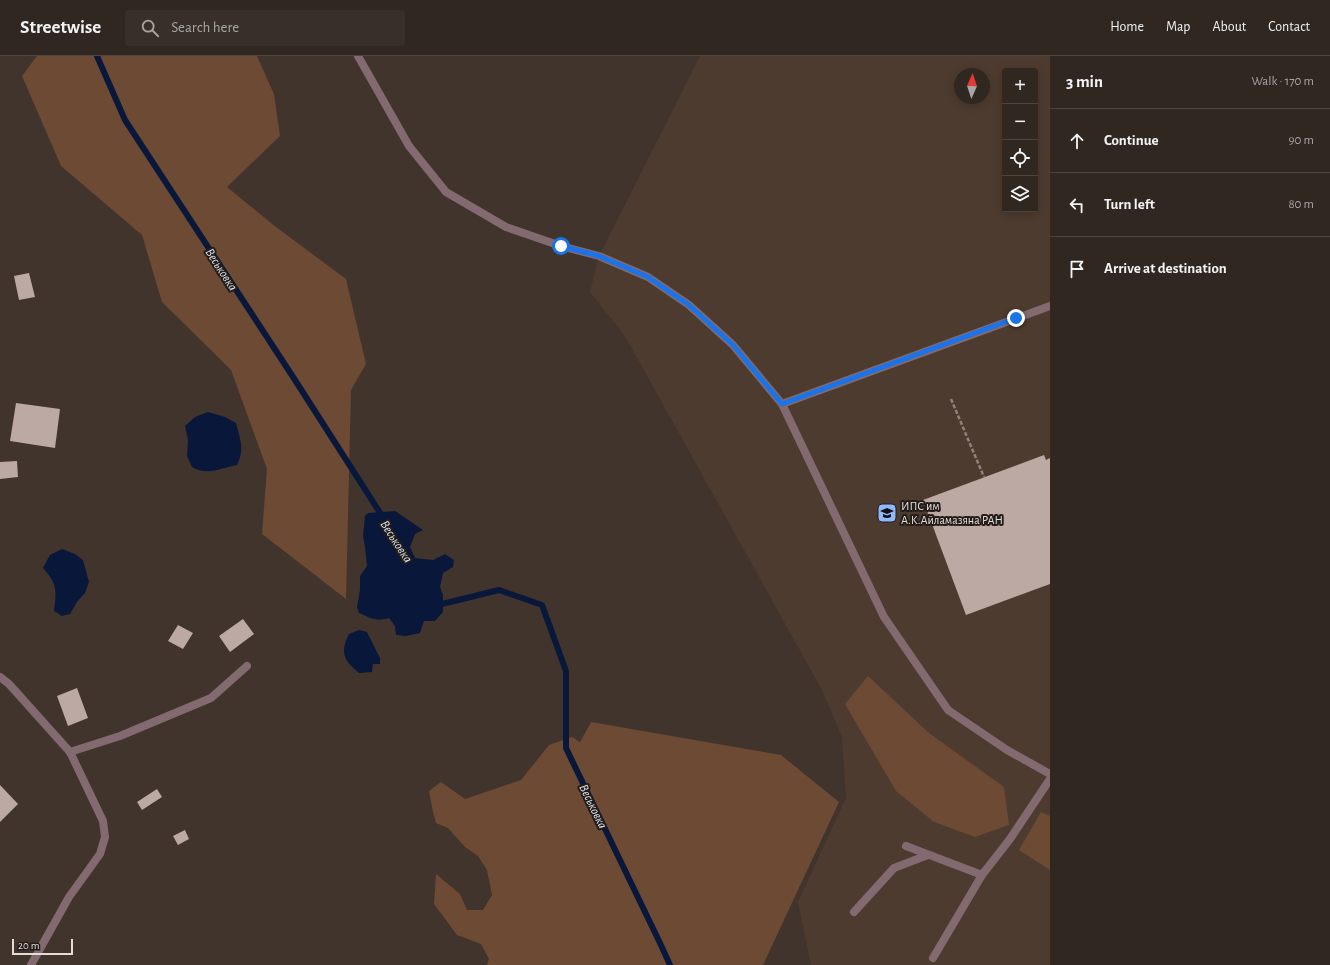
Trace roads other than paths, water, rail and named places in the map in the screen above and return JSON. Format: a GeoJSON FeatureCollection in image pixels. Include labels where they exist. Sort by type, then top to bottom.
{"type":"FeatureCollection","features":[{"type":"Feature","properties":{"kind":"street"},"geometry":{"type":"LineString","coordinates":[[358,56],[409,146],[446,192],[506,226],[561,246],[599,256],[648,277],[689,305],[733,345],[782,404],[884,617],[948,710],[1007,750],[1050,774]]}},
{"type":"Feature","properties":{"kind":"street"},"geometry":{"type":"LineString","coordinates":[[782,404],[1050,306]]}},
{"type":"Feature","properties":{"kind":"street"},"geometry":{"type":"LineString","coordinates":[[70,752],[120,736],[211,698],[247,666]]}},
{"type":"Feature","properties":{"kind":"street"},"geometry":{"type":"LineString","coordinates":[[0,677],[9,684],[70,752],[103,821],[105,837],[100,854],[69,897],[31,965]]}},
{"type":"Feature","properties":{"kind":"street"},"geometry":{"type":"LineString","coordinates":[[933,958],[982,875],[1010,840],[1050,778]]}},
{"type":"Feature","properties":{"kind":"street"},"geometry":{"type":"LineString","coordinates":[[906,846],[982,875]]}},
{"type":"Feature","properties":{"kind":"street"},"geometry":{"type":"LineString","coordinates":[[854,912],[894,868],[928,855]]}},
{"type":"Feature","properties":{"kind":"water"},"geometry":{"type":"Polygon","coordinates":[[[208,412],[225,417],[236,423],[241,449],[241,454],[237,465],[208,471],[197,470],[192,467],[187,456],[188,440],[185,426],[195,417],[208,412]]]}},
{"type":"Feature","properties":{"kind":"water"},"geometry":{"type":"Polygon","coordinates":[[[395,511],[423,530],[415,534],[410,547],[415,558],[433,560],[445,554],[454,560],[453,567],[443,573],[440,587],[443,595],[443,612],[435,621],[424,621],[420,633],[406,636],[396,635],[395,626],[389,618],[381,620],[370,618],[359,613],[357,607],[360,590],[360,576],[367,566],[363,536],[365,516],[368,513],[395,511]]]}},
{"type":"Feature","properties":{"kind":"water"},"geometry":{"type":"Polygon","coordinates":[[[62,549],[75,554],[83,560],[89,582],[85,593],[77,602],[70,614],[62,616],[54,611],[56,598],[55,588],[51,579],[43,568],[50,555],[62,549]]]}},
{"type":"Feature","properties":{"kind":"water"},"geometry":{"type":"Polygon","coordinates":[[[359,630],[367,632],[380,658],[380,664],[373,664],[372,672],[359,673],[346,660],[344,651],[346,640],[349,634],[359,630]]]}},
{"type":"Feature","properties":{"kind":"waterway","name":"Веськовка"},"geometry":{"type":"LineString","coordinates":[[97,56],[125,120],[384,519]]}},
{"type":"Feature","properties":{"kind":"waterway","name":"Веськовка"},"geometry":{"type":"LineString","coordinates":[[437,603],[438,605],[499,590],[542,605],[566,671],[566,748],[670,965]]}},
{"type":"Feature","properties":{"kind":"place","name":"ИПС им А.К.Айламазяна РАН"},"geometry":{"type":"Point","coordinates":[887,513]}}]}
